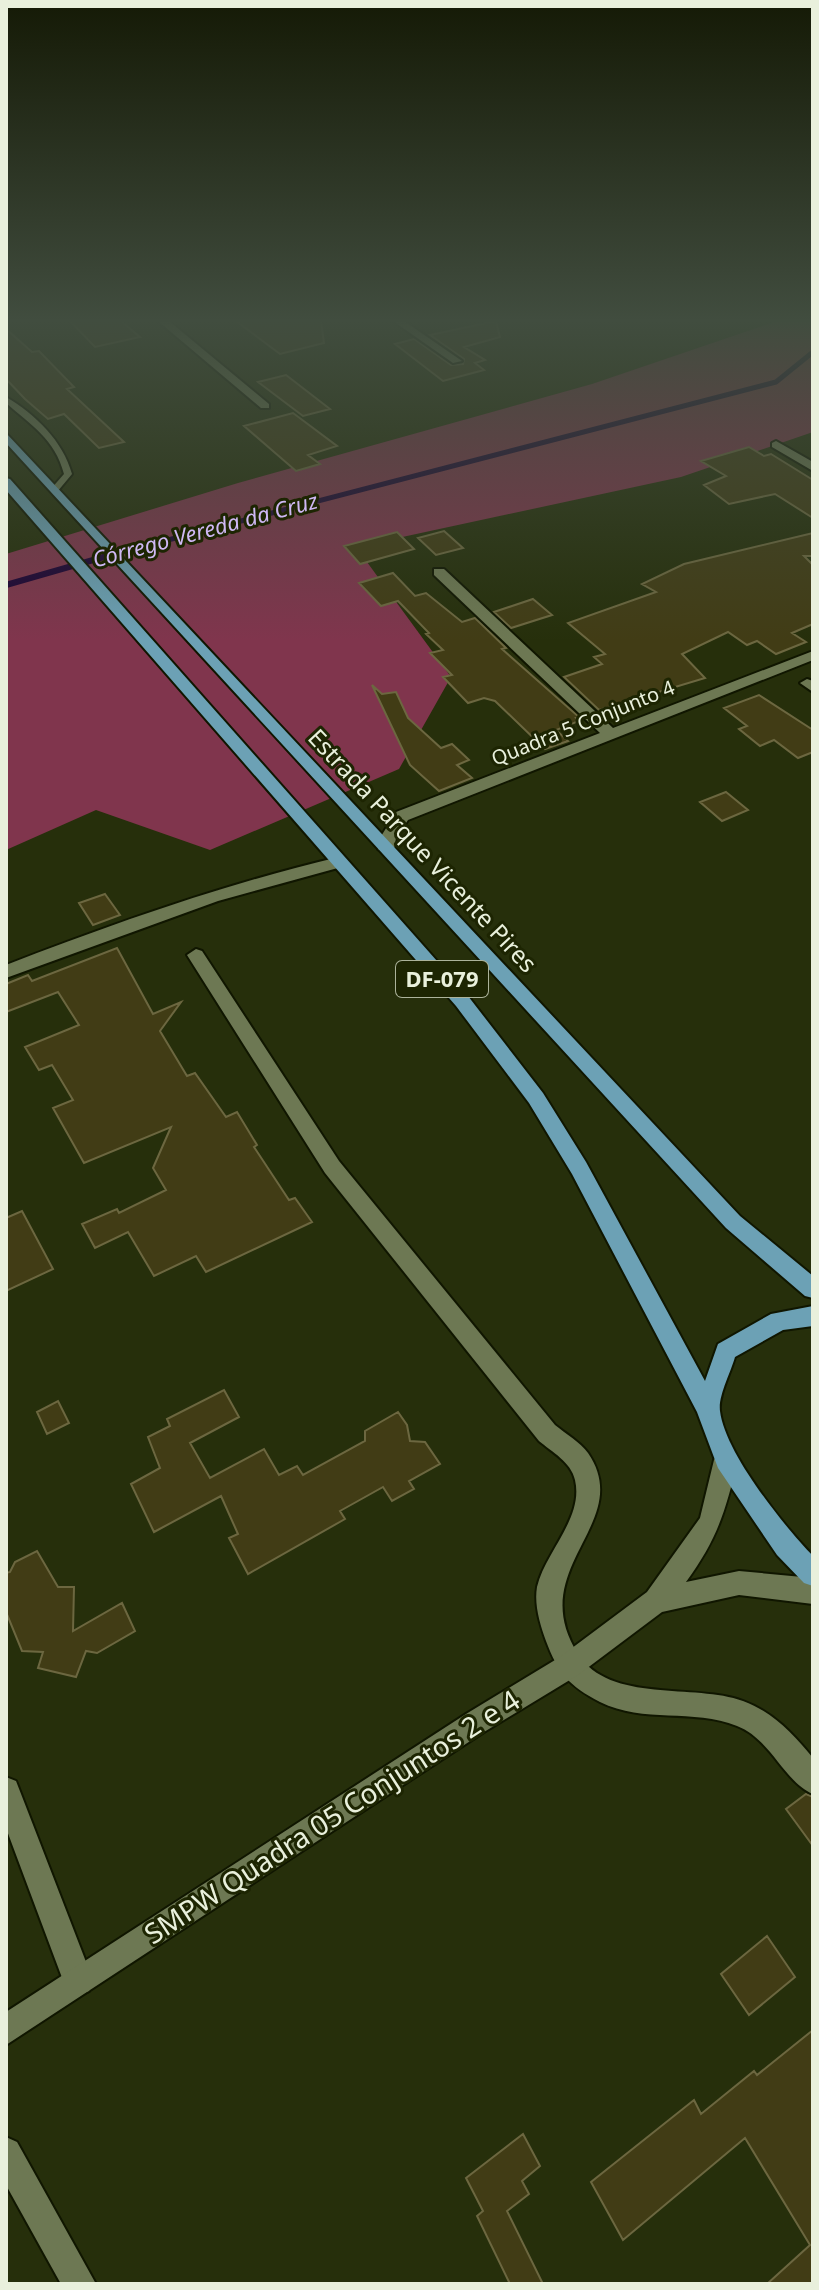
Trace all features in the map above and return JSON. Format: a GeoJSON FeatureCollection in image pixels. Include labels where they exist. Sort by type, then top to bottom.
{"type":"FeatureCollection","features":[{"type":"Feature","properties":{"kind":"main road","name":"Estrada Parque Vicente Pires"},"geometry":{"type":"LineString","coordinates":[[6,436],[733,1222],[813,1289]]}},
{"type":"Feature","properties":{"kind":"main road","name":"DF-079"},"geometry":{"type":"LineString","coordinates":[[7,485],[58,538],[462,1001],[536,1098],[579,1168],[708,1409],[726,1460],[762,1515],[813,1574]]}},
{"type":"Feature","properties":{"kind":"main road"},"geometry":{"type":"LineString","coordinates":[[708,1409],[726,1351],[779,1321],[813,1316]]}},
{"type":"Feature","properties":{"kind":"street"},"geometry":{"type":"LineString","coordinates":[[776,445],[813,467]]}},
{"type":"Feature","properties":{"kind":"street"},"geometry":{"type":"LineString","coordinates":[[439,572],[609,733]]}},
{"type":"Feature","properties":{"kind":"street","name":"Quadra 5 Conjunto 4"},"geometry":{"type":"LineString","coordinates":[[386,849],[388,838],[402,816],[813,655]]}},
{"type":"Feature","properties":{"kind":"street"},"geometry":{"type":"LineString","coordinates":[[6,972],[144,918],[290,873],[339,862]]}},
{"type":"Feature","properties":{"kind":"street"},"geometry":{"type":"LineString","coordinates":[[196,955],[332,1167],[547,1433],[580,1462],[588,1484],[586,1506],[549,1589],[555,1624],[569,1666],[606,1693],[629,1702],[714,1706],[746,1715],[768,1727],[813,1780]]}},
{"type":"Feature","properties":{"kind":"street","name":"SMPW Quadra 05 Conjuntos 2 e 4"},"geometry":{"type":"LineString","coordinates":[[6,2030],[78,1980],[569,1666],[656,1601],[698,1545],[711,1521],[726,1460]]}},
{"type":"Feature","properties":{"kind":"street","name":"SMPW Quadra 05 Conjuntos 2 e 4"},"geometry":{"type":"LineString","coordinates":[[656,1601],[739,1583],[813,1591]]}},
{"type":"Feature","properties":{"kind":"street"},"geometry":{"type":"LineString","coordinates":[[6,1791],[78,1980]]}},
{"type":"Feature","properties":{"kind":"street"},"geometry":{"type":"LineString","coordinates":[[6,2153],[79,2284]]}},
{"type":"Feature","properties":{"kind":"lane"},"geometry":{"type":"LineString","coordinates":[[42,428],[59,448],[68,474],[54,490]]}},
{"type":"Feature","properties":{"kind":"shaded area"},"geometry":{"type":"Polygon","coordinates":[[[435,428],[813,428],[813,432],[681,477],[356,547],[451,677],[399,769],[210,850],[96,810],[6,850],[6,554],[238,483],[435,428]]]}},
{"type":"Feature","properties":{"kind":"building"},"geometry":{"type":"Polygon","coordinates":[[[78,428],[109,428],[124,442],[99,448],[78,428]]]}},
{"type":"Feature","properties":{"kind":"building"},"geometry":{"type":"Polygon","coordinates":[[[246,428],[313,428],[337,446],[308,455],[320,464],[296,471],[246,428]]]}},
{"type":"Feature","properties":{"kind":"building"},"geometry":{"type":"Polygon","coordinates":[[[749,447],[764,456],[771,454],[813,480],[813,518],[775,494],[729,504],[704,485],[726,476],[701,461],[749,447]]]}},
{"type":"Feature","properties":{"kind":"building"},"geometry":{"type":"Polygon","coordinates":[[[444,531],[463,548],[436,555],[418,538],[444,531]]]}},
{"type":"Feature","properties":{"kind":"building"},"geometry":{"type":"Polygon","coordinates":[[[397,532],[414,549],[360,564],[344,546],[397,532]]]}},
{"type":"Feature","properties":{"kind":"building"},"geometry":{"type":"Polygon","coordinates":[[[813,533],[813,556],[804,556],[813,565],[813,624],[792,633],[806,642],[776,654],[757,641],[747,645],[728,632],[682,654],[705,678],[599,710],[564,677],[602,664],[594,657],[605,654],[568,623],[656,592],[642,584],[684,564],[813,533]]]}},
{"type":"Feature","properties":{"kind":"building"},"geometry":{"type":"Polygon","coordinates":[[[393,573],[415,596],[426,593],[462,622],[475,618],[506,648],[502,649],[579,717],[576,718],[579,721],[556,730],[568,741],[545,749],[495,701],[484,698],[468,703],[443,677],[452,675],[430,653],[443,650],[426,634],[429,633],[398,601],[381,606],[359,583],[393,573]]]}},
{"type":"Feature","properties":{"kind":"building"},"geometry":{"type":"Polygon","coordinates":[[[533,599],[552,615],[511,628],[494,612],[533,599]]]}},
{"type":"Feature","properties":{"kind":"building"},"geometry":{"type":"Polygon","coordinates":[[[372,685],[382,694],[396,692],[408,718],[441,748],[452,744],[469,760],[457,765],[472,778],[439,791],[410,765],[372,685]]]}},
{"type":"Feature","properties":{"kind":"building"},"geometry":{"type":"Polygon","coordinates":[[[759,695],[813,730],[813,752],[798,758],[774,740],[760,746],[739,729],[747,726],[724,708],[759,695]]]}},
{"type":"Feature","properties":{"kind":"building"},"geometry":{"type":"Polygon","coordinates":[[[726,792],[748,810],[722,821],[700,802],[726,792]]]}},
{"type":"Feature","properties":{"kind":"building"},"geometry":{"type":"Polygon","coordinates":[[[105,894],[120,915],[93,925],[79,903],[105,894]]]}},
{"type":"Feature","properties":{"kind":"building"},"geometry":{"type":"Polygon","coordinates":[[[117,948],[153,1014],[181,1002],[160,1031],[187,1076],[195,1073],[226,1117],[237,1112],[257,1145],[254,1147],[289,1200],[295,1198],[312,1222],[206,1272],[196,1256],[154,1276],[128,1232],[95,1248],[82,1224],[117,1209],[119,1213],[166,1190],[153,1168],[171,1127],[84,1163],[53,1108],[73,1100],[52,1065],[39,1070],[25,1047],[79,1025],[58,992],[6,1012],[6,984],[28,975],[32,981],[117,948]]]}},
{"type":"Feature","properties":{"kind":"building"},"geometry":{"type":"Polygon","coordinates":[[[22,1211],[53,1269],[6,1291],[6,1218],[22,1211]]]}},
{"type":"Feature","properties":{"kind":"building"},"geometry":{"type":"Polygon","coordinates":[[[224,1390],[239,1417],[190,1443],[210,1478],[264,1449],[279,1475],[297,1466],[303,1475],[365,1441],[365,1431],[398,1412],[407,1425],[410,1441],[425,1442],[440,1464],[409,1481],[414,1489],[392,1501],[383,1487],[340,1511],[345,1519],[248,1574],[229,1538],[238,1534],[221,1496],[154,1532],[131,1484],[160,1468],[148,1437],[170,1426],[167,1419],[224,1390]]]}},
{"type":"Feature","properties":{"kind":"building"},"geometry":{"type":"Polygon","coordinates":[[[58,1401],[69,1423],[47,1434],[37,1412],[58,1401]]]}},
{"type":"Feature","properties":{"kind":"building"},"geometry":{"type":"Polygon","coordinates":[[[37,1551],[58,1587],[74,1587],[73,1631],[122,1603],[135,1631],[97,1653],[86,1651],[76,1677],[38,1668],[43,1652],[22,1651],[6,1612],[6,1573],[10,1572],[15,1562],[37,1551]]]}},
{"type":"Feature","properties":{"kind":"building"},"geometry":{"type":"Polygon","coordinates":[[[806,1794],[813,1797],[813,1846],[786,1809],[806,1794]]]}},
{"type":"Feature","properties":{"kind":"building"},"geometry":{"type":"Polygon","coordinates":[[[767,1936],[795,1977],[749,2015],[721,1974],[767,1936]]]}},
{"type":"Feature","properties":{"kind":"building"},"geometry":{"type":"Polygon","coordinates":[[[813,2030],[813,2284],[767,2284],[810,2245],[745,2138],[623,2240],[591,2182],[694,2100],[701,2114],[754,2071],[757,2075],[813,2030]]]}},
{"type":"Feature","properties":{"kind":"building"},"geometry":{"type":"Polygon","coordinates":[[[523,2134],[540,2166],[522,2181],[529,2194],[507,2211],[543,2284],[510,2284],[477,2216],[483,2211],[466,2178],[523,2134]]]}},
{"type":"Feature","properties":{"kind":"waterway","name":"Córrego Vereda da Cruz"},"geometry":{"type":"LineString","coordinates":[[114,554],[599,428]]}},
{"type":"Feature","properties":{"kind":"waterway","name":"Córrego Vereda da Cruz"},"geometry":{"type":"LineString","coordinates":[[114,554],[121,552]]}},
{"type":"Feature","properties":{"kind":"waterway","name":"Córrego Vereda da Cruz"},"geometry":{"type":"LineString","coordinates":[[6,585],[114,554]]}}]}
